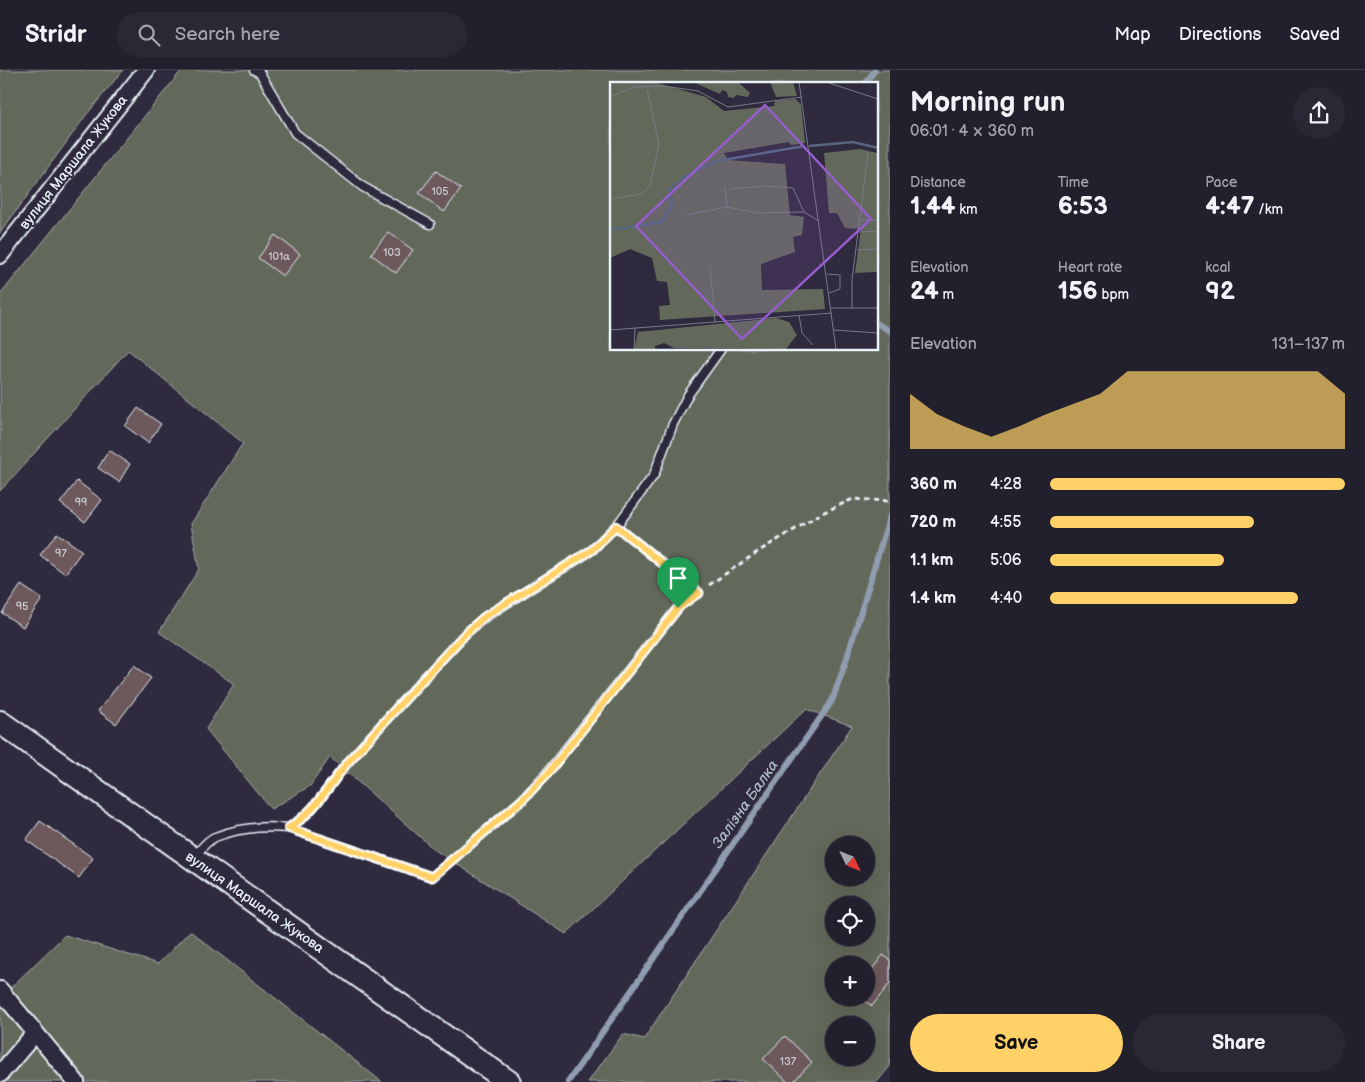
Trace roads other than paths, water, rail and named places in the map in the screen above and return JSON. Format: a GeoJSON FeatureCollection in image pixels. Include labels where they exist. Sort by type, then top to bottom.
{"type":"FeatureCollection","features":[{"type":"Feature","properties":{"kind":"main road","name":"вулиця Маршала Жукова"},"geometry":{"type":"LineString","coordinates":[[0,722],[509,1082]]}},
{"type":"Feature","properties":{"kind":"street","name":"вулиця Маршала Жукова"},"geometry":{"type":"LineString","coordinates":[[0,255],[146,70]]}},
{"type":"Feature","properties":{"kind":"street"},"geometry":{"type":"LineString","coordinates":[[0,990],[76,1082]]}},
{"type":"Feature","properties":{"kind":"street"},"geometry":{"type":"LineString","coordinates":[[0,1074],[35,1033]]}},
{"type":"Feature","properties":{"kind":"lane"},"geometry":{"type":"LineString","coordinates":[[254,70],[260,73],[294,133],[363,187],[430,224]]}},
{"type":"Feature","properties":{"kind":"lane"},"geometry":{"type":"LineString","coordinates":[[288,828],[302,820],[348,762],[465,634],[484,617],[592,550],[616,526],[635,504],[654,475],[673,424],[688,395],[720,350]]}},
{"type":"Feature","properties":{"kind":"lane"},"geometry":{"type":"LineString","coordinates":[[616,526],[699,593]]}},
{"type":"Feature","properties":{"kind":"lane"},"geometry":{"type":"LineString","coordinates":[[194,858],[206,843],[214,837],[263,826],[288,828],[432,877],[522,800],[548,773],[678,608]]}},
{"type":"Feature","properties":{"kind":"waterway","name":"Залізна Балка"},"geometry":{"type":"LineString","coordinates":[[866,82],[875,70]]}},
{"type":"Feature","properties":{"kind":"waterway","name":"Залізна Балка"},"geometry":{"type":"LineString","coordinates":[[878,324],[890,331]]}},
{"type":"Feature","properties":{"kind":"waterway","name":"Залізна Балка"},"geometry":{"type":"LineString","coordinates":[[568,1082],[832,701],[890,515]]}}]}
